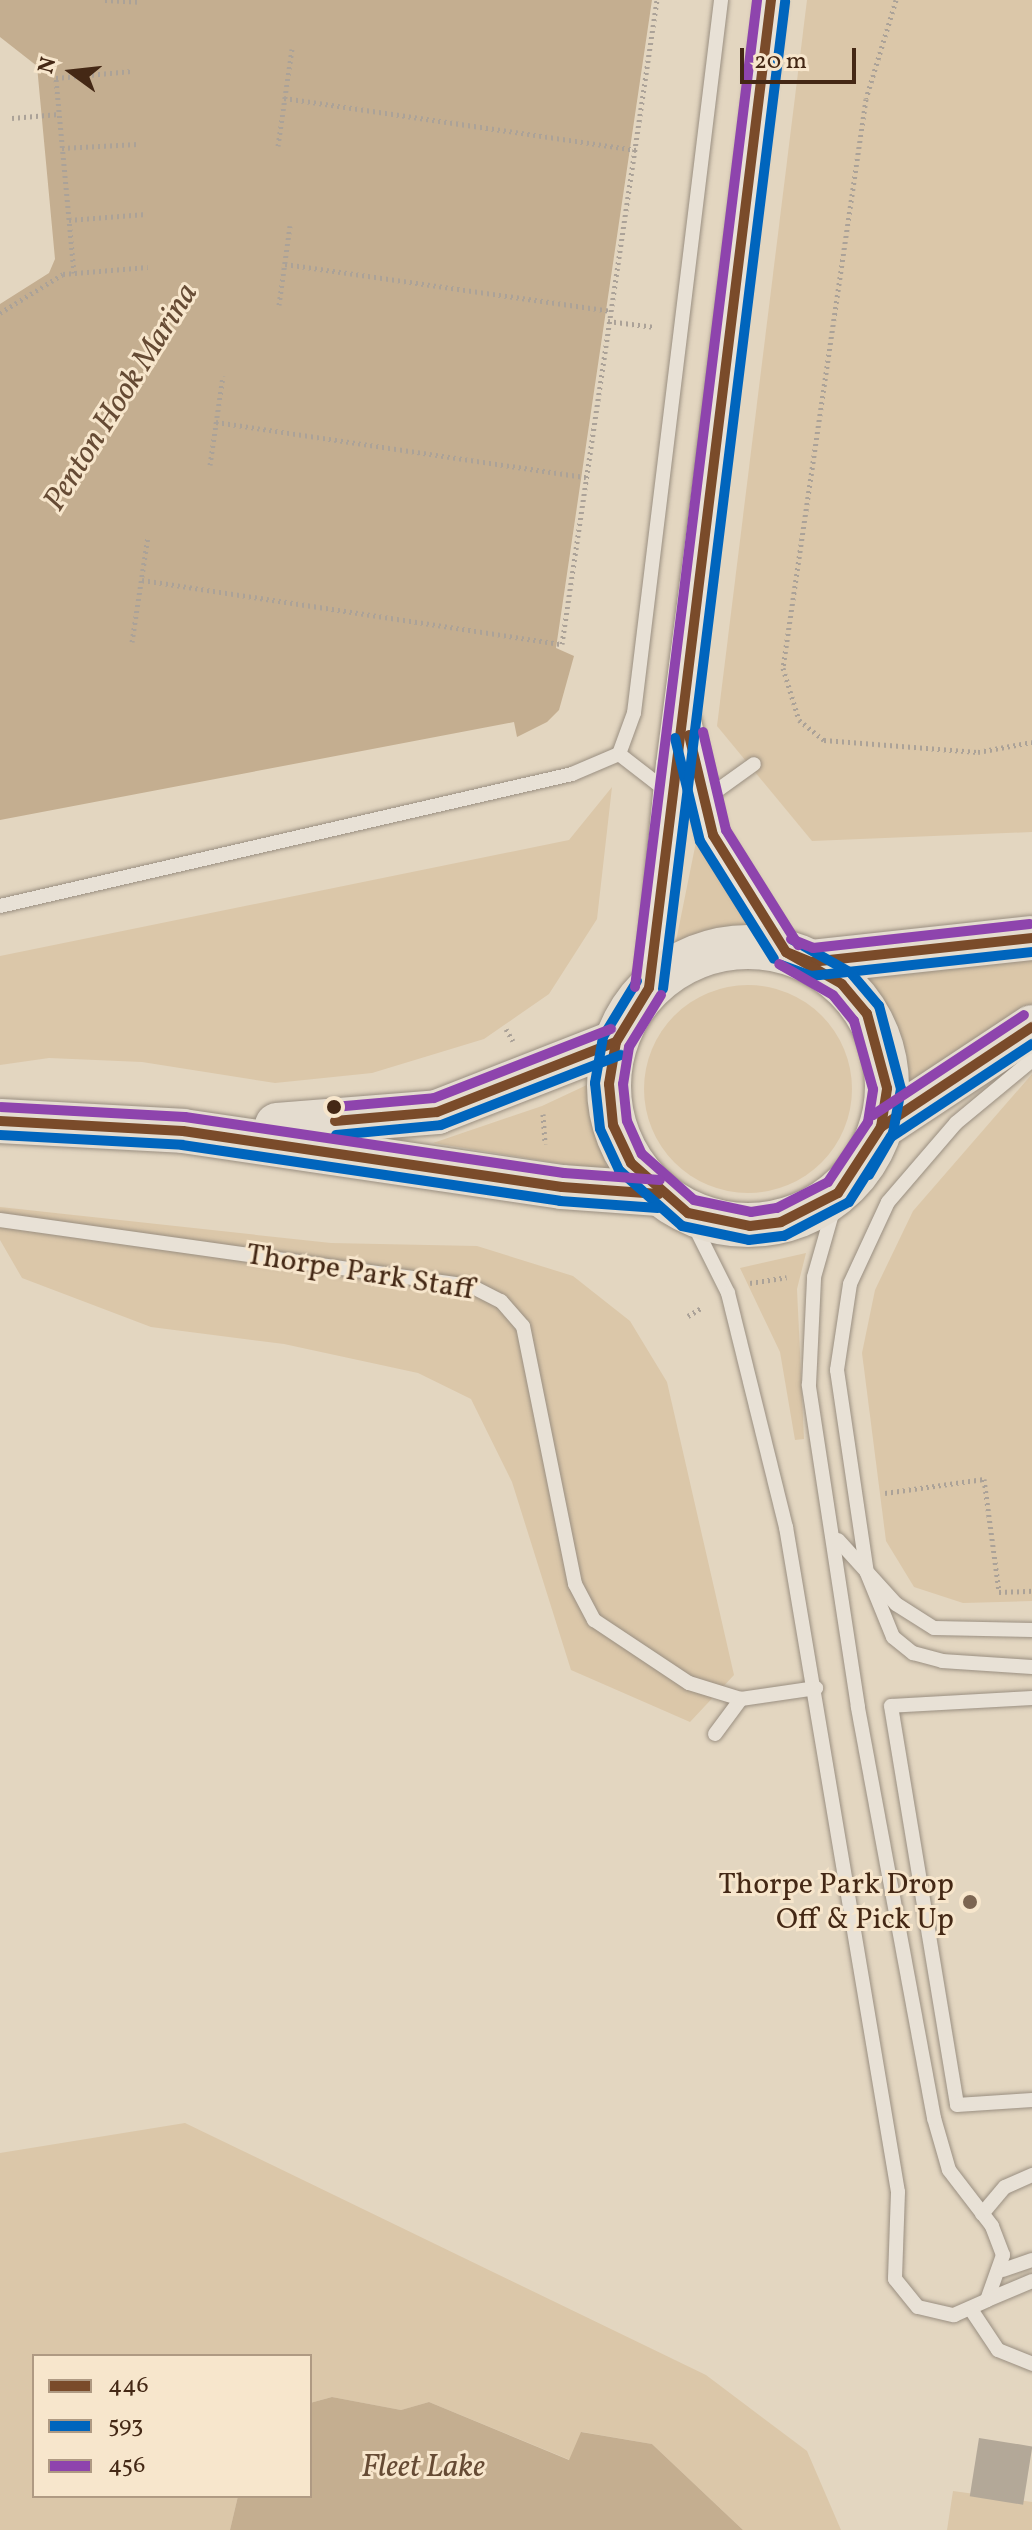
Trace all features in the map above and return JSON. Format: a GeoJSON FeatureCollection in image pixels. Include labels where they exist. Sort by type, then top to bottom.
{"type":"FeatureCollection","features":[{"type":"Feature","properties":{"kind":"main road"},"geometry":{"type":"LineString","coordinates":[[673,1204],[631,1163],[613,1125],[609,1084],[616,1042],[649,988],[712,951],[798,957],[1032,938]]}},
{"type":"Feature","properties":{"kind":"main road"},"geometry":{"type":"LineString","coordinates":[[798,957],[867,1014],[882,1050],[881,1127]]}},
{"type":"Feature","properties":{"kind":"main road"},"geometry":{"type":"LineString","coordinates":[[0,1121],[183,1131],[673,1204],[734,1225],[781,1222],[838,1193],[881,1127],[1032,1027]]}},
{"type":"Feature","properties":{"kind":"main road"},"geometry":{"type":"LineString","coordinates":[[183,1131],[437,1112],[616,1042]]}},
{"type":"Feature","properties":{"kind":"street"},"geometry":{"type":"LineString","coordinates":[[649,988],[668,792],[771,0]]}},
{"type":"Feature","properties":{"kind":"street"},"geometry":{"type":"LineString","coordinates":[[682,699],[701,802],[729,867],[798,957]]}},
{"type":"Feature","properties":{"kind":"lane"},"geometry":{"type":"LineString","coordinates":[[0,906],[572,774],[619,754],[634,713],[677,331],[721,0]]}},
{"type":"Feature","properties":{"kind":"lane"},"geometry":{"type":"LineString","coordinates":[[619,754],[668,792],[701,802],[754,764]]}},
{"type":"Feature","properties":{"kind":"lane"},"geometry":{"type":"LineString","coordinates":[[1032,1060],[956,1123],[888,1202],[850,1284],[837,1370],[867,1573],[893,1637],[913,1653],[1032,1667]]}},
{"type":"Feature","properties":{"kind":"lane"},"geometry":{"type":"LineString","coordinates":[[838,1193],[809,1328],[809,1385],[838,1540],[858,1707],[934,2118],[949,2170],[999,2240],[1003,2270],[987,2300]]}},
{"type":"Feature","properties":{"kind":"lane"},"geometry":{"type":"LineString","coordinates":[[673,1204],[728,1293],[786,1527],[816,1688],[898,2192],[895,2279],[918,2307],[944,2315],[972,2311],[987,2300],[1032,2281]]}},
{"type":"Feature","properties":{"kind":"lane","name":"Thorpe Park Staff"},"geometry":{"type":"LineString","coordinates":[[0,1220],[471,1286],[501,1301],[523,1326],[575,1584],[594,1620],[689,1683],[741,1699]]}},
{"type":"Feature","properties":{"kind":"lane"},"geometry":{"type":"LineString","coordinates":[[838,1540],[867,1573],[934,1628],[1032,1630]]}},
{"type":"Feature","properties":{"kind":"lane"},"geometry":{"type":"LineString","coordinates":[[715,1734],[741,1699],[816,1688]]}},
{"type":"Feature","properties":{"kind":"lane"},"geometry":{"type":"LineString","coordinates":[[1032,1698],[891,1706],[957,2105],[1032,2100]]}},
{"type":"Feature","properties":{"kind":"lane"},"geometry":{"type":"LineString","coordinates":[[982,2214],[1005,2187],[1032,2175]]}},
{"type":"Feature","properties":{"kind":"lane"},"geometry":{"type":"LineString","coordinates":[[1003,2270],[1032,2260]]}},
{"type":"Feature","properties":{"kind":"lane"},"geometry":{"type":"LineString","coordinates":[[972,2311],[998,2350],[1032,2364]]}},
{"type":"Feature","properties":{"kind":"path"},"geometry":{"type":"LineString","coordinates":[[105,0],[138,2]]}},
{"type":"Feature","properties":{"kind":"path"},"geometry":{"type":"LineString","coordinates":[[142,580],[562,644],[657,0]]}},
{"type":"Feature","properties":{"kind":"path"},"geometry":{"type":"LineString","coordinates":[[896,0],[866,99],[783,668],[799,720],[824,740],[978,752],[1032,742]]}},
{"type":"Feature","properties":{"kind":"path"},"geometry":{"type":"LineString","coordinates":[[278,146],[292,49]]}},
{"type":"Feature","properties":{"kind":"path"},"geometry":{"type":"LineString","coordinates":[[74,273],[56,78],[132,71]]}},
{"type":"Feature","properties":{"kind":"path"},"geometry":{"type":"LineString","coordinates":[[284,98],[636,150]]}},
{"type":"Feature","properties":{"kind":"path"},"geometry":{"type":"LineString","coordinates":[[12,118],[59,114]]}},
{"type":"Feature","properties":{"kind":"path"},"geometry":{"type":"LineString","coordinates":[[62,148],[138,144]]}},
{"type":"Feature","properties":{"kind":"path"},"geometry":{"type":"LineString","coordinates":[[69,220],[146,214]]}},
{"type":"Feature","properties":{"kind":"path"},"geometry":{"type":"LineString","coordinates":[[279,305],[290,226]]}},
{"type":"Feature","properties":{"kind":"path"},"geometry":{"type":"LineString","coordinates":[[285,264],[610,311]]}},
{"type":"Feature","properties":{"kind":"path"},"geometry":{"type":"LineString","coordinates":[[0,313],[74,273],[148,267]]}},
{"type":"Feature","properties":{"kind":"path"},"geometry":{"type":"LineString","coordinates":[[608,321],[677,331]]}},
{"type":"Feature","properties":{"kind":"path"},"geometry":{"type":"LineString","coordinates":[[210,465],[223,376]]}},
{"type":"Feature","properties":{"kind":"path"},"geometry":{"type":"LineString","coordinates":[[216,422],[586,477]]}},
{"type":"Feature","properties":{"kind":"path"},"geometry":{"type":"LineString","coordinates":[[132,642],[148,536]]}},
{"type":"Feature","properties":{"kind":"path"},"geometry":{"type":"LineString","coordinates":[[542,1106],[546,1157]]}},
{"type":"Feature","properties":{"kind":"path"},"geometry":{"type":"LineString","coordinates":[[750,1283],[800,1275]]}},
{"type":"Feature","properties":{"kind":"path"},"geometry":{"type":"LineString","coordinates":[[688,1316],[703,1307]]}},
{"type":"Feature","properties":{"kind":"path"},"geometry":{"type":"LineString","coordinates":[[885,1493],[984,1479],[999,1592],[1032,1591]]}},
{"type":"Feature","properties":{"kind":"shaded area"},"geometry":{"type":"Polygon","coordinates":[[[807,0],[1032,0],[1032,832],[812,841],[717,726],[807,0]]]}},
{"type":"Feature","properties":{"kind":"shaded area"},"geometry":{"type":"Polygon","coordinates":[[[612,787],[597,919],[549,994],[484,1039],[372,1073],[275,1083],[142,1062],[49,1058],[0,1065],[0,956],[569,840],[612,787]]]}},
{"type":"Feature","properties":{"kind":"shaded area"},"geometry":{"type":"Polygon","coordinates":[[[697,837],[719,881],[755,932],[707,934],[675,946],[697,837]]]}},
{"type":"Feature","properties":{"kind":"shaded area"},"geometry":{"type":"Polygon","coordinates":[[[1032,954],[1032,1012],[905,1087],[881,1005],[855,973],[1032,954]]]}},
{"type":"Feature","properties":{"kind":"shaded area"},"geometry":{"type":"Polygon","coordinates":[[[748,985],[788,993],[821,1016],[844,1049],[852,1089],[844,1129],[821,1162],[788,1185],[748,1193],[708,1185],[675,1162],[652,1129],[644,1089],[652,1049],[675,1016],[708,993],[748,985]]]}},
{"type":"Feature","properties":{"kind":"shaded area"},"geometry":{"type":"Polygon","coordinates":[[[1032,1074],[1032,1601],[963,1603],[914,1587],[886,1541],[862,1353],[875,1290],[913,1211],[1032,1074]]]}},
{"type":"Feature","properties":{"kind":"shaded area"},"geometry":{"type":"Polygon","coordinates":[[[589,1084],[607,1171],[433,1143],[542,1106],[589,1084]]]}},
{"type":"Feature","properties":{"kind":"shaded area"},"geometry":{"type":"Polygon","coordinates":[[[0,1207],[331,1243],[477,1246],[573,1276],[630,1321],[667,1382],[734,1675],[690,1722],[571,1670],[512,1482],[471,1399],[418,1373],[284,1344],[151,1327],[22,1278],[0,1240],[0,1207]]]}},
{"type":"Feature","properties":{"kind":"shaded area"},"geometry":{"type":"Polygon","coordinates":[[[806,1253],[797,1289],[804,1439],[795,1440],[780,1352],[740,1268],[806,1253]]]}},
{"type":"Feature","properties":{"kind":"shaded area"},"geometry":{"type":"Polygon","coordinates":[[[185,2123],[706,2375],[807,2451],[841,2530],[743,2530],[652,2444],[582,2432],[570,2460],[429,2402],[401,2410],[332,2397],[312,2402],[312,2354],[32,2354],[32,2498],[238,2498],[230,2530],[0,2530],[0,2153],[185,2123]]]}},
{"type":"Feature","properties":{"kind":"shaded area"},"geometry":{"type":"Polygon","coordinates":[[[953,2491],[1032,2502],[1032,2530],[947,2530],[953,2491]]]}},
{"type":"Feature","properties":{"kind":"water","name":"Penton Hook Marina"},"geometry":{"type":"Polygon","coordinates":[[[0,0],[652,0],[556,648],[574,656],[559,710],[547,722],[517,737],[514,722],[0,820],[0,304],[49,273],[55,259],[37,66],[0,37],[0,0]]]}},
{"type":"Feature","properties":{"kind":"water","name":"Fleet Lake"},"geometry":{"type":"Polygon","coordinates":[[[332,2397],[401,2410],[429,2402],[569,2460],[581,2432],[652,2444],[743,2530],[230,2530],[238,2498],[312,2498],[312,2402],[332,2397]]]}},
{"type":"Feature","properties":{"kind":"building"},"geometry":{"type":"Polygon","coordinates":[[[979,2438],[1032,2446],[1023,2505],[970,2496],[979,2438]]]}},
{"type":"Feature","properties":{"kind":"transit line","name":"456"},"geometry":{"type":"LineString","coordinates":[[635,987],[757,0]]}},
{"type":"Feature","properties":{"kind":"transit line","name":"446"},"geometry":{"type":"LineString","coordinates":[[649,988],[771,0]]}},
{"type":"Feature","properties":{"kind":"transit line","name":"593"},"geometry":{"type":"LineString","coordinates":[[663,989],[785,2]]}},
{"type":"Feature","properties":{"kind":"transit line","name":"456"},"geometry":{"type":"LineString","coordinates":[[703,732],[726,830],[798,945]]}},
{"type":"Feature","properties":{"kind":"transit line","name":"446"},"geometry":{"type":"LineString","coordinates":[[689,735],[713,835],[786,952]]}},
{"type":"Feature","properties":{"kind":"transit line","name":"593"},"geometry":{"type":"LineString","coordinates":[[675,738],[700,841],[774,959]]}},
{"type":"Feature","properties":{"kind":"transit line","name":"456"},"geometry":{"type":"LineString","coordinates":[[791,939],[813,948],[1030,924]]}},
{"type":"Feature","properties":{"kind":"transit line","name":"446"},"geometry":{"type":"LineString","coordinates":[[786,952],[811,962],[1032,938]]}},
{"type":"Feature","properties":{"kind":"transit line","name":"593"},"geometry":{"type":"LineString","coordinates":[[637,981],[603,1037],[595,1083],[600,1129],[619,1170],[682,1226],[749,1240],[784,1236],[849,1202],[893,1133],[901,1089],[879,1006],[851,973],[793,940]]}},
{"type":"Feature","properties":{"kind":"transit line","name":"446"},"geometry":{"type":"LineString","coordinates":[[649,988],[616,1042],[609,1084],[613,1125],[631,1163],[688,1213],[750,1226],[781,1222],[838,1193],[881,1127],[887,1088],[867,1014],[842,984],[786,952]]}},
{"type":"Feature","properties":{"kind":"transit line","name":"593"},"geometry":{"type":"LineString","coordinates":[[781,965],[811,976],[1032,952]]}},
{"type":"Feature","properties":{"kind":"transit line","name":"456"},"geometry":{"type":"LineString","coordinates":[[661,995],[629,1047],[623,1084],[627,1121],[642,1154],[694,1200],[751,1212],[777,1208],[828,1182],[868,1122],[873,1089],[854,1021],[833,995],[779,964]]}},
{"type":"Feature","properties":{"kind":"transit line","name":"456"},"geometry":{"type":"LineString","coordinates":[[873,1115],[1024,1015]]}},
{"type":"Feature","properties":{"kind":"transit line","name":"446"},"geometry":{"type":"LineString","coordinates":[[881,1127],[1032,1027]]}},
{"type":"Feature","properties":{"kind":"transit line","name":"456"},"geometry":{"type":"LineString","coordinates":[[334,1107],[434,1098],[611,1029]]}},
{"type":"Feature","properties":{"kind":"transit line","name":"446"},"geometry":{"type":"LineString","coordinates":[[335,1121],[437,1112],[616,1042]]}},
{"type":"Feature","properties":{"kind":"transit line","name":"593"},"geometry":{"type":"LineString","coordinates":[[869,1175],[891,1137],[1032,1044]]}},
{"type":"Feature","properties":{"kind":"transit line","name":"593"},"geometry":{"type":"LineString","coordinates":[[336,1135],[441,1125],[621,1055]]}},
{"type":"Feature","properties":{"kind":"transit line","name":"456"},"geometry":{"type":"LineString","coordinates":[[1,1107],[185,1117],[564,1173],[660,1180]]}},
{"type":"Feature","properties":{"kind":"transit line","name":"446"},"geometry":{"type":"LineString","coordinates":[[0,1121],[183,1131],[562,1187],[659,1194]]}},
{"type":"Feature","properties":{"kind":"transit line","name":"593"},"geometry":{"type":"LineString","coordinates":[[0,1135],[182,1145],[560,1201],[658,1208]]}},
{"type":"Feature","properties":{"kind":"place","name":"Thorpe Park Drop Off & Pick Up"},"geometry":{"type":"Point","coordinates":[970,1902]}}]}
